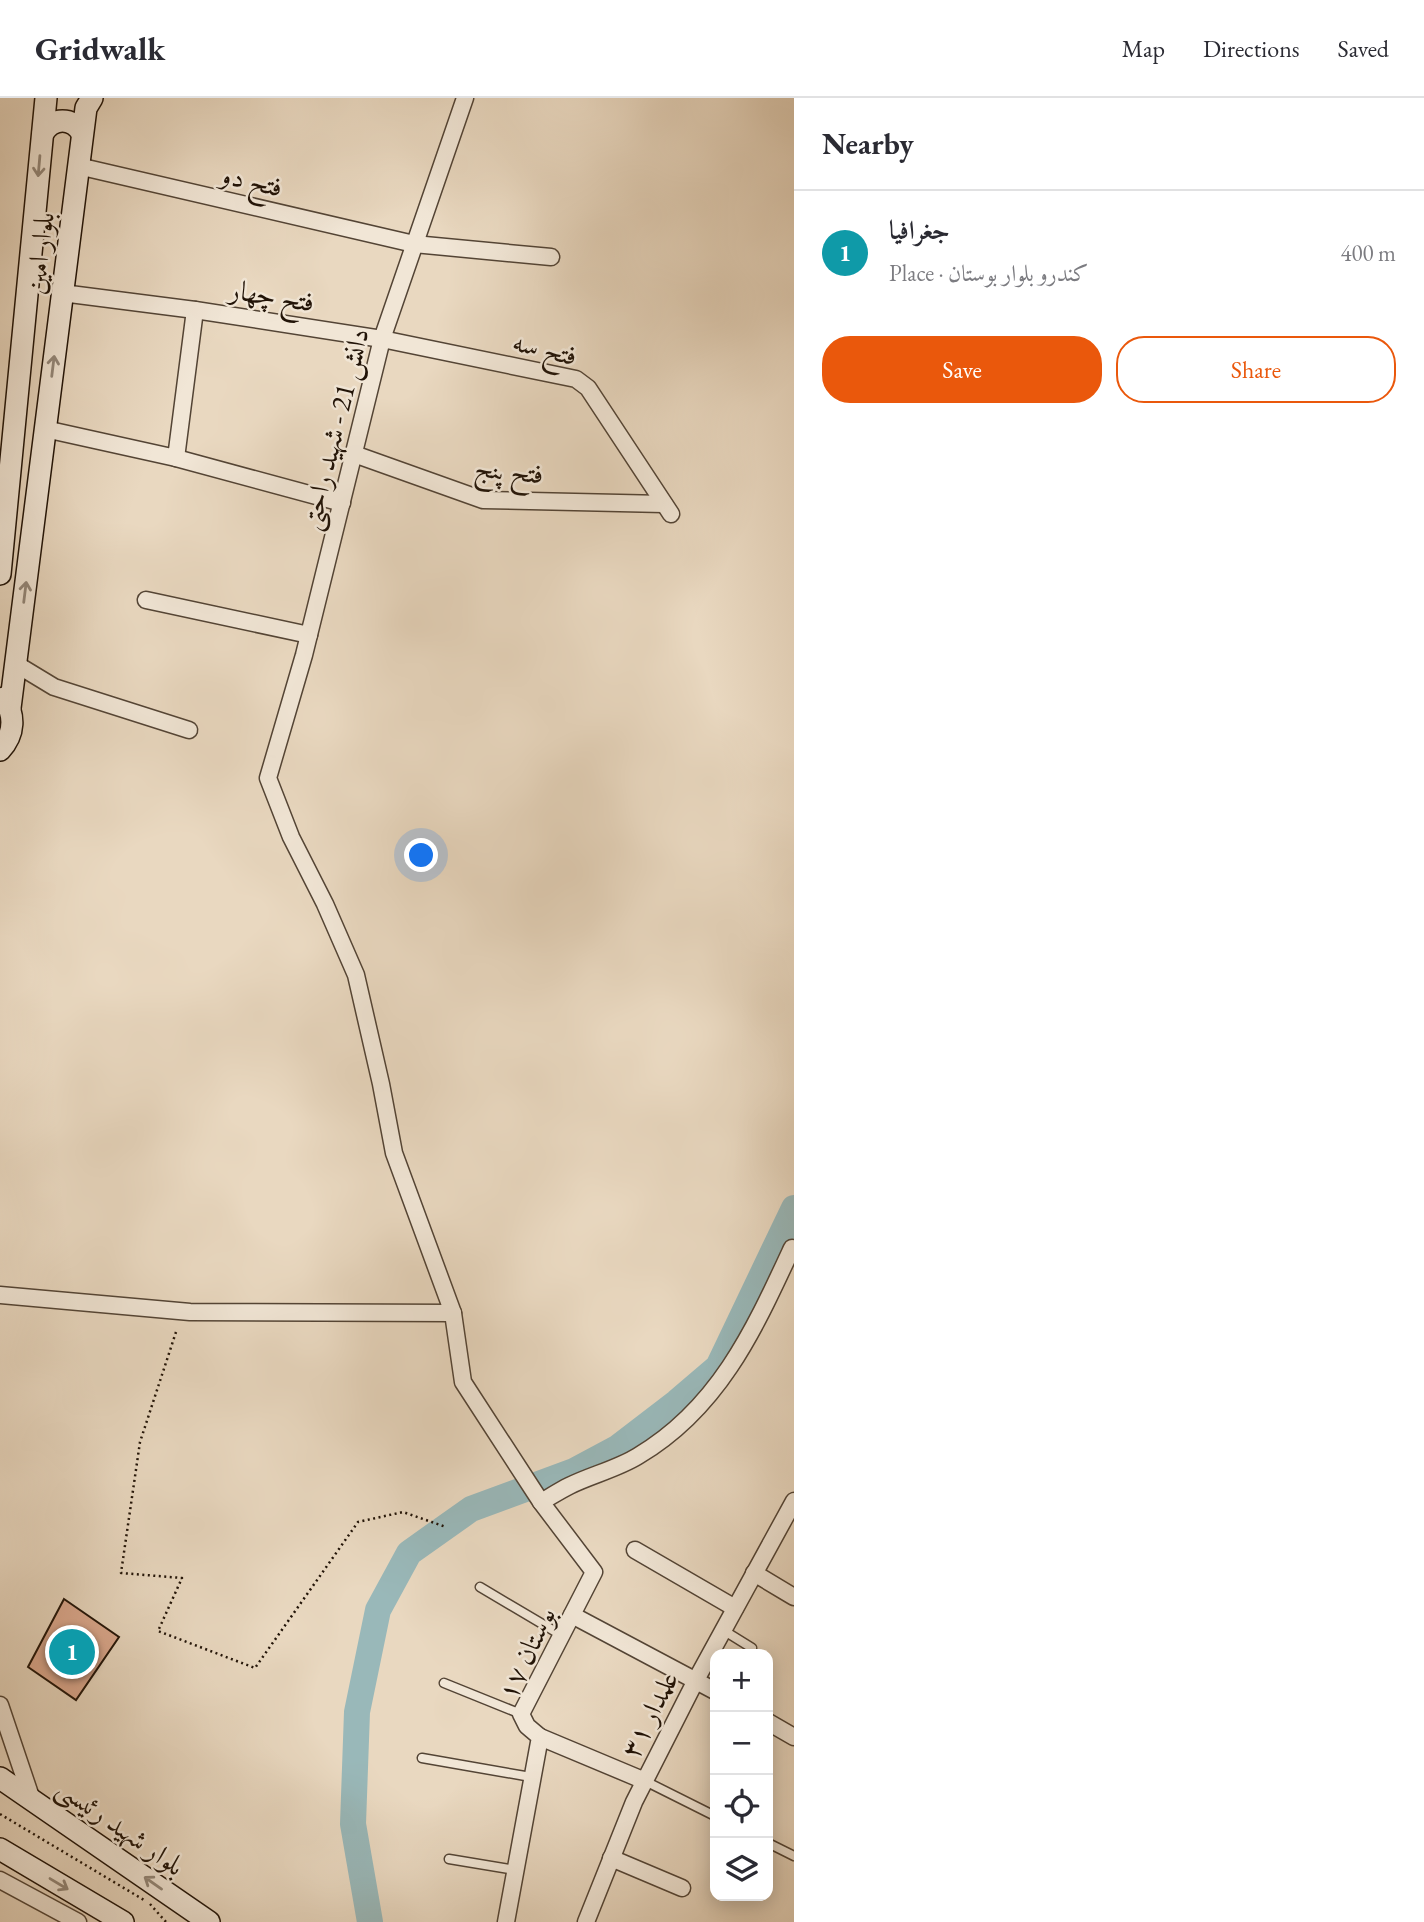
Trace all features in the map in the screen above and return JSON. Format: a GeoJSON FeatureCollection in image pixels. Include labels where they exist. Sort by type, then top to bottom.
{"type":"FeatureCollection","features":[{"type":"Feature","properties":{"kind":"street","name":"بلوار امین"},"geometry":{"type":"LineString","coordinates":[[1,562],[46,98]]}},
{"type":"Feature","properties":{"kind":"street","name":"بلوار امین"},"geometry":{"type":"LineString","coordinates":[[0,750],[12,728],[5,701],[8,664],[45,429],[82,133],[86,108],[92,98]]}},
{"type":"Feature","properties":{"kind":"street","name":"دانش 21 - شهید راحتی"},"geometry":{"type":"LineString","coordinates":[[453,1313],[394,1153],[356,975],[325,904],[291,837],[268,778],[309,635],[382,340],[465,98]]}},
{"type":"Feature","properties":{"kind":"street"},"geometry":{"type":"LineString","coordinates":[[43,133],[51,124],[62,121],[74,124],[82,133]]}},
{"type":"Feature","properties":{"kind":"street","name":"فتح دو"},"geometry":{"type":"LineString","coordinates":[[78,166],[414,244],[551,257]]}},
{"type":"Feature","properties":{"kind":"street","name":"فتح چهار"},"geometry":{"type":"LineString","coordinates":[[62,293],[195,310],[382,340]]}},
{"type":"Feature","properties":{"kind":"street"},"geometry":{"type":"LineString","coordinates":[[176,458],[195,310]]}},
{"type":"Feature","properties":{"kind":"street","name":"فتح سه"},"geometry":{"type":"LineString","coordinates":[[382,340],[576,379],[588,388],[668,509]]}},
{"type":"Feature","properties":{"kind":"street"},"geometry":{"type":"LineString","coordinates":[[45,429],[176,458],[342,503]]}},
{"type":"Feature","properties":{"kind":"street","name":"فتح پنج"},"geometry":{"type":"LineString","coordinates":[[354,454],[483,500],[668,509]]}},
{"type":"Feature","properties":{"kind":"street"},"geometry":{"type":"LineString","coordinates":[[146,600],[309,635]]}},
{"type":"Feature","properties":{"kind":"street"},"geometry":{"type":"LineString","coordinates":[[8,664],[54,687],[189,730]]}},
{"type":"Feature","properties":{"kind":"street"},"geometry":{"type":"LineString","coordinates":[[0,1295],[190,1312],[453,1313],[463,1382],[541,1502],[569,1486],[637,1457],[689,1416],[730,1370],[748,1340],[793,1249]]}},
{"type":"Feature","properties":{"kind":"street","name":"علمدار ۳۱"},"geometry":{"type":"LineString","coordinates":[[586,1922],[645,1781],[794,1501]]}},
{"type":"Feature","properties":{"kind":"street","name":"بوستان ۱۷"},"geometry":{"type":"LineString","coordinates":[[506,1922],[540,1737],[527,1726],[521,1714],[594,1572],[541,1502]]}},
{"type":"Feature","properties":{"kind":"street"},"geometry":{"type":"LineString","coordinates":[[635,1550],[735,1608]]}},
{"type":"Feature","properties":{"kind":"street"},"geometry":{"type":"LineString","coordinates":[[754,1573],[794,1597]]}},
{"type":"Feature","properties":{"kind":"street"},"geometry":{"type":"LineString","coordinates":[[572,1615],[710,1688]]}},
{"type":"Feature","properties":{"kind":"street"},"geometry":{"type":"LineString","coordinates":[[0,1705],[31,1797]]}},
{"type":"Feature","properties":{"kind":"street"},"geometry":{"type":"LineString","coordinates":[[773,1724],[794,1737]]}},
{"type":"Feature","properties":{"kind":"street"},"geometry":{"type":"LineString","coordinates":[[540,1737],[645,1781]]}},
{"type":"Feature","properties":{"kind":"street","name":"بلوار شهید رئیسی"},"geometry":{"type":"LineString","coordinates":[[0,1778],[209,1922]]}},
{"type":"Feature","properties":{"kind":"street"},"geometry":{"type":"LineString","coordinates":[[0,1849],[123,1922]]}},
{"type":"Feature","properties":{"kind":"street"},"geometry":{"type":"LineString","coordinates":[[611,1858],[682,1888]]}},
{"type":"Feature","properties":{"kind":"street"},"geometry":{"type":"LineString","coordinates":[[0,1880],[78,1922]]}},
{"type":"Feature","properties":{"kind":"lane"},"geometry":{"type":"LineString","coordinates":[[480,1587],[561,1635]]}},
{"type":"Feature","properties":{"kind":"lane"},"geometry":{"type":"LineString","coordinates":[[723,1630],[752,1648]]}},
{"type":"Feature","properties":{"kind":"lane"},"geometry":{"type":"LineString","coordinates":[[444,1683],[521,1714]]}},
{"type":"Feature","properties":{"kind":"lane"},"geometry":{"type":"LineString","coordinates":[[422,1758],[531,1777]]}},
{"type":"Feature","properties":{"kind":"lane"},"geometry":{"type":"LineString","coordinates":[[645,1781],[710,1814]]}},
{"type":"Feature","properties":{"kind":"lane"},"geometry":{"type":"LineString","coordinates":[[773,1846],[794,1856]]}},
{"type":"Feature","properties":{"kind":"lane"},"geometry":{"type":"LineString","coordinates":[[449,1859],[515,1870]]}},
{"type":"Feature","properties":{"kind":"path"},"geometry":{"type":"LineString","coordinates":[[176,1332],[140,1442],[121,1573],[182,1578],[158,1631],[255,1668],[358,1522],[403,1512],[446,1527]]}},
{"type":"Feature","properties":{"kind":"path"},"geometry":{"type":"LineString","coordinates":[[0,1814],[149,1903],[166,1922]]}},
{"type":"Feature","properties":{"kind":"building"},"geometry":{"type":"Polygon","coordinates":[[[64,1599],[119,1637],[76,1700],[28,1667],[64,1599]]]}},
{"type":"Feature","properties":{"kind":"waterway"},"geometry":{"type":"LineString","coordinates":[[370,1922],[353,1824],[357,1712],[378,1610],[409,1553],[471,1509],[574,1471],[617,1448],[718,1367],[794,1208]]}},
{"type":"Feature","properties":{"kind":"place","name":"جغرافیا"},"geometry":{"type":"Point","coordinates":[72,1652]}}]}
